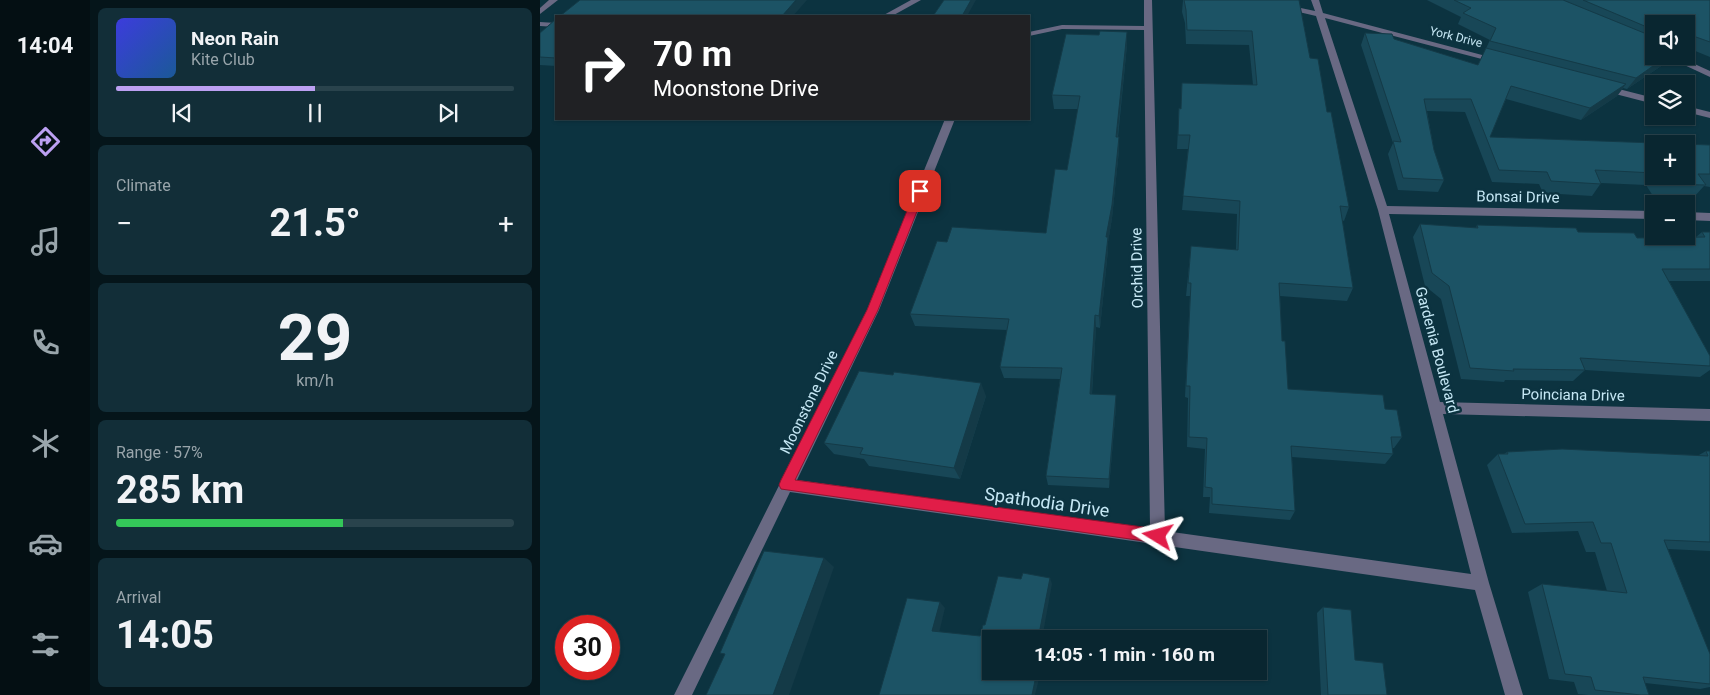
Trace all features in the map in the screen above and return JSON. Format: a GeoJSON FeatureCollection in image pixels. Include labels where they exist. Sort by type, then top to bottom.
{"type":"FeatureCollection","features":[{"type":"Feature","properties":{"kind":"street"},"geometry":{"type":"LineString","coordinates":[[540,12],[554,0]]}},
{"type":"Feature","properties":{"kind":"street"},"geometry":{"type":"LineString","coordinates":[[888,15],[917,0]]}},
{"type":"Feature","properties":{"kind":"street","name":"Orchid Drive"},"geometry":{"type":"LineString","coordinates":[[1148,0],[1147,28],[1158,536]]}},
{"type":"Feature","properties":{"kind":"street","name":"York Drive"},"geometry":{"type":"LineString","coordinates":[[1252,0],[1321,15],[1502,62]]}},
{"type":"Feature","properties":{"kind":"street","name":"Gardenia Boulevard"},"geometry":{"type":"LineString","coordinates":[[1315,0],[1383,210],[1481,583],[1514,695]]}},
{"type":"Feature","properties":{"kind":"street"},"geometry":{"type":"LineString","coordinates":[[540,24],[555,25]]}},
{"type":"Feature","properties":{"kind":"street"},"geometry":{"type":"LineString","coordinates":[[1030,34],[1062,27],[1147,28]]}},
{"type":"Feature","properties":{"kind":"street"},"geometry":{"type":"LineString","coordinates":[[1690,65],[1710,74]]}},
{"type":"Feature","properties":{"kind":"street"},"geometry":{"type":"LineString","coordinates":[[1597,86],[1645,99]]}},
{"type":"Feature","properties":{"kind":"street"},"geometry":{"type":"LineString","coordinates":[[1695,111],[1710,115]]}},
{"type":"Feature","properties":{"kind":"street","name":"Moonstone Drive"},"geometry":{"type":"LineString","coordinates":[[683,695],[873,310],[950,120]]}},
{"type":"Feature","properties":{"kind":"street","name":"Bonsai Drive"},"geometry":{"type":"LineString","coordinates":[[1383,210],[1645,215]]}},
{"type":"Feature","properties":{"kind":"street"},"geometry":{"type":"LineString","coordinates":[[1695,216],[1710,217]]}},
{"type":"Feature","properties":{"kind":"street","name":"Poinciana Drive"},"geometry":{"type":"LineString","coordinates":[[1436,408],[1710,415]]}},
{"type":"Feature","properties":{"kind":"street","name":"Spathodia Drive"},"geometry":{"type":"LineString","coordinates":[[786,485],[1481,583]]}},
{"type":"Feature","properties":{"kind":"building"},"geometry":{"type":"Polygon","coordinates":[[[580,0],[796,0],[783,15],[561,15],[580,0]]]}},
{"type":"Feature","properties":{"kind":"building"},"geometry":{"type":"Polygon","coordinates":[[[944,0],[971,0],[963,15],[934,15],[944,0]]]}},
{"type":"Feature","properties":{"kind":"building"},"geometry":{"type":"Polygon","coordinates":[[[1184,0],[1299,0],[1310,58],[1318,59],[1327,112],[1331,112],[1349,207],[1340,206],[1353,288],[1279,283],[1282,341],[1285,341],[1288,389],[1383,395],[1385,409],[1397,410],[1402,437],[1391,437],[1393,454],[1291,446],[1295,511],[1212,504],[1212,488],[1205,487],[1207,438],[1189,437],[1190,386],[1186,386],[1191,283],[1188,283],[1191,246],[1238,250],[1240,201],[1183,196],[1190,135],[1178,135],[1182,83],[1257,85],[1252,31],[1187,30],[1184,0]]]}},
{"type":"Feature","properties":{"kind":"building"},"geometry":{"type":"Polygon","coordinates":[[[1454,0],[1563,0],[1645,33],[1645,65],[1654,65],[1636,78],[1490,41],[1496,28],[1463,13],[1471,8],[1454,0]]]}},
{"type":"Feature","properties":{"kind":"building"},"geometry":{"type":"Polygon","coordinates":[[[1583,0],[1710,0],[1710,42],[1695,38],[1695,15],[1645,15],[1645,26],[1583,0]]]}},
{"type":"Feature","properties":{"kind":"building"},"geometry":{"type":"Polygon","coordinates":[[[555,20],[555,58],[540,57],[540,33],[555,20]]]}},
{"type":"Feature","properties":{"kind":"building"},"geometry":{"type":"Polygon","coordinates":[[[1100,31],[1127,32],[1116,137],[1119,137],[1112,205],[1106,237],[1108,237],[1099,316],[1095,315],[1090,394],[1116,395],[1109,479],[1046,476],[1062,368],[1000,367],[1009,319],[910,314],[937,241],[947,242],[952,227],[1046,233],[1055,169],[1067,170],[1080,96],[1052,95],[1066,34],[1099,35],[1100,31]]]}},
{"type":"Feature","properties":{"kind":"building"},"geometry":{"type":"Polygon","coordinates":[[[1365,33],[1392,34],[1394,39],[1478,65],[1486,48],[1626,84],[1590,108],[1511,86],[1490,137],[1645,143],[1645,173],[1595,170],[1601,184],[1551,181],[1547,172],[1499,170],[1471,99],[1424,99],[1434,150],[1444,180],[1403,178],[1393,141],[1401,142],[1365,33]]]}},
{"type":"Feature","properties":{"kind":"building"},"geometry":{"type":"Polygon","coordinates":[[[1695,144],[1710,145],[1710,174],[1698,174],[1706,185],[1695,185],[1695,144]]]}},
{"type":"Feature","properties":{"kind":"building"},"geometry":{"type":"Polygon","coordinates":[[[1420,224],[1478,228],[1477,225],[1576,228],[1578,232],[1634,233],[1637,238],[1645,238],[1645,245],[1695,245],[1695,237],[1705,237],[1702,232],[1710,232],[1710,269],[1662,269],[1710,356],[1710,366],[1580,358],[1585,370],[1513,369],[1514,371],[1470,368],[1449,286],[1432,273],[1420,224]]]}},
{"type":"Feature","properties":{"kind":"building"},"geometry":{"type":"Polygon","coordinates":[[[859,371],[893,375],[894,372],[981,383],[954,468],[860,454],[863,448],[824,443],[859,371]]]}},
{"type":"Feature","properties":{"kind":"building"},"geometry":{"type":"Polygon","coordinates":[[[1562,449],[1708,456],[1706,451],[1710,451],[1710,542],[1664,540],[1710,654],[1710,684],[1643,677],[1649,695],[1641,695],[1595,690],[1591,677],[1565,674],[1542,584],[1627,593],[1611,543],[1601,543],[1593,522],[1525,524],[1498,454],[1562,449]]]}},
{"type":"Feature","properties":{"kind":"building"},"geometry":{"type":"Polygon","coordinates":[[[764,551],[824,558],[773,695],[706,695],[725,654],[720,653],[764,551]]]}},
{"type":"Feature","properties":{"kind":"building"},"geometry":{"type":"Polygon","coordinates":[[[1023,573],[1050,578],[1040,630],[982,630],[982,680],[1035,680],[1032,695],[879,695],[907,598],[940,602],[932,631],[980,636],[983,625],[985,625],[998,576],[1021,579],[1023,573]]]}},
{"type":"Feature","properties":{"kind":"building"},"geometry":{"type":"Polygon","coordinates":[[[1323,607],[1351,610],[1355,660],[1383,663],[1387,695],[1328,695],[1323,607]]]}},
{"type":"Feature","properties":{"kind":"route"},"geometry":{"type":"LineString","coordinates":[[920,191],[873,310],[786,485],[1158,536]]}}]}
